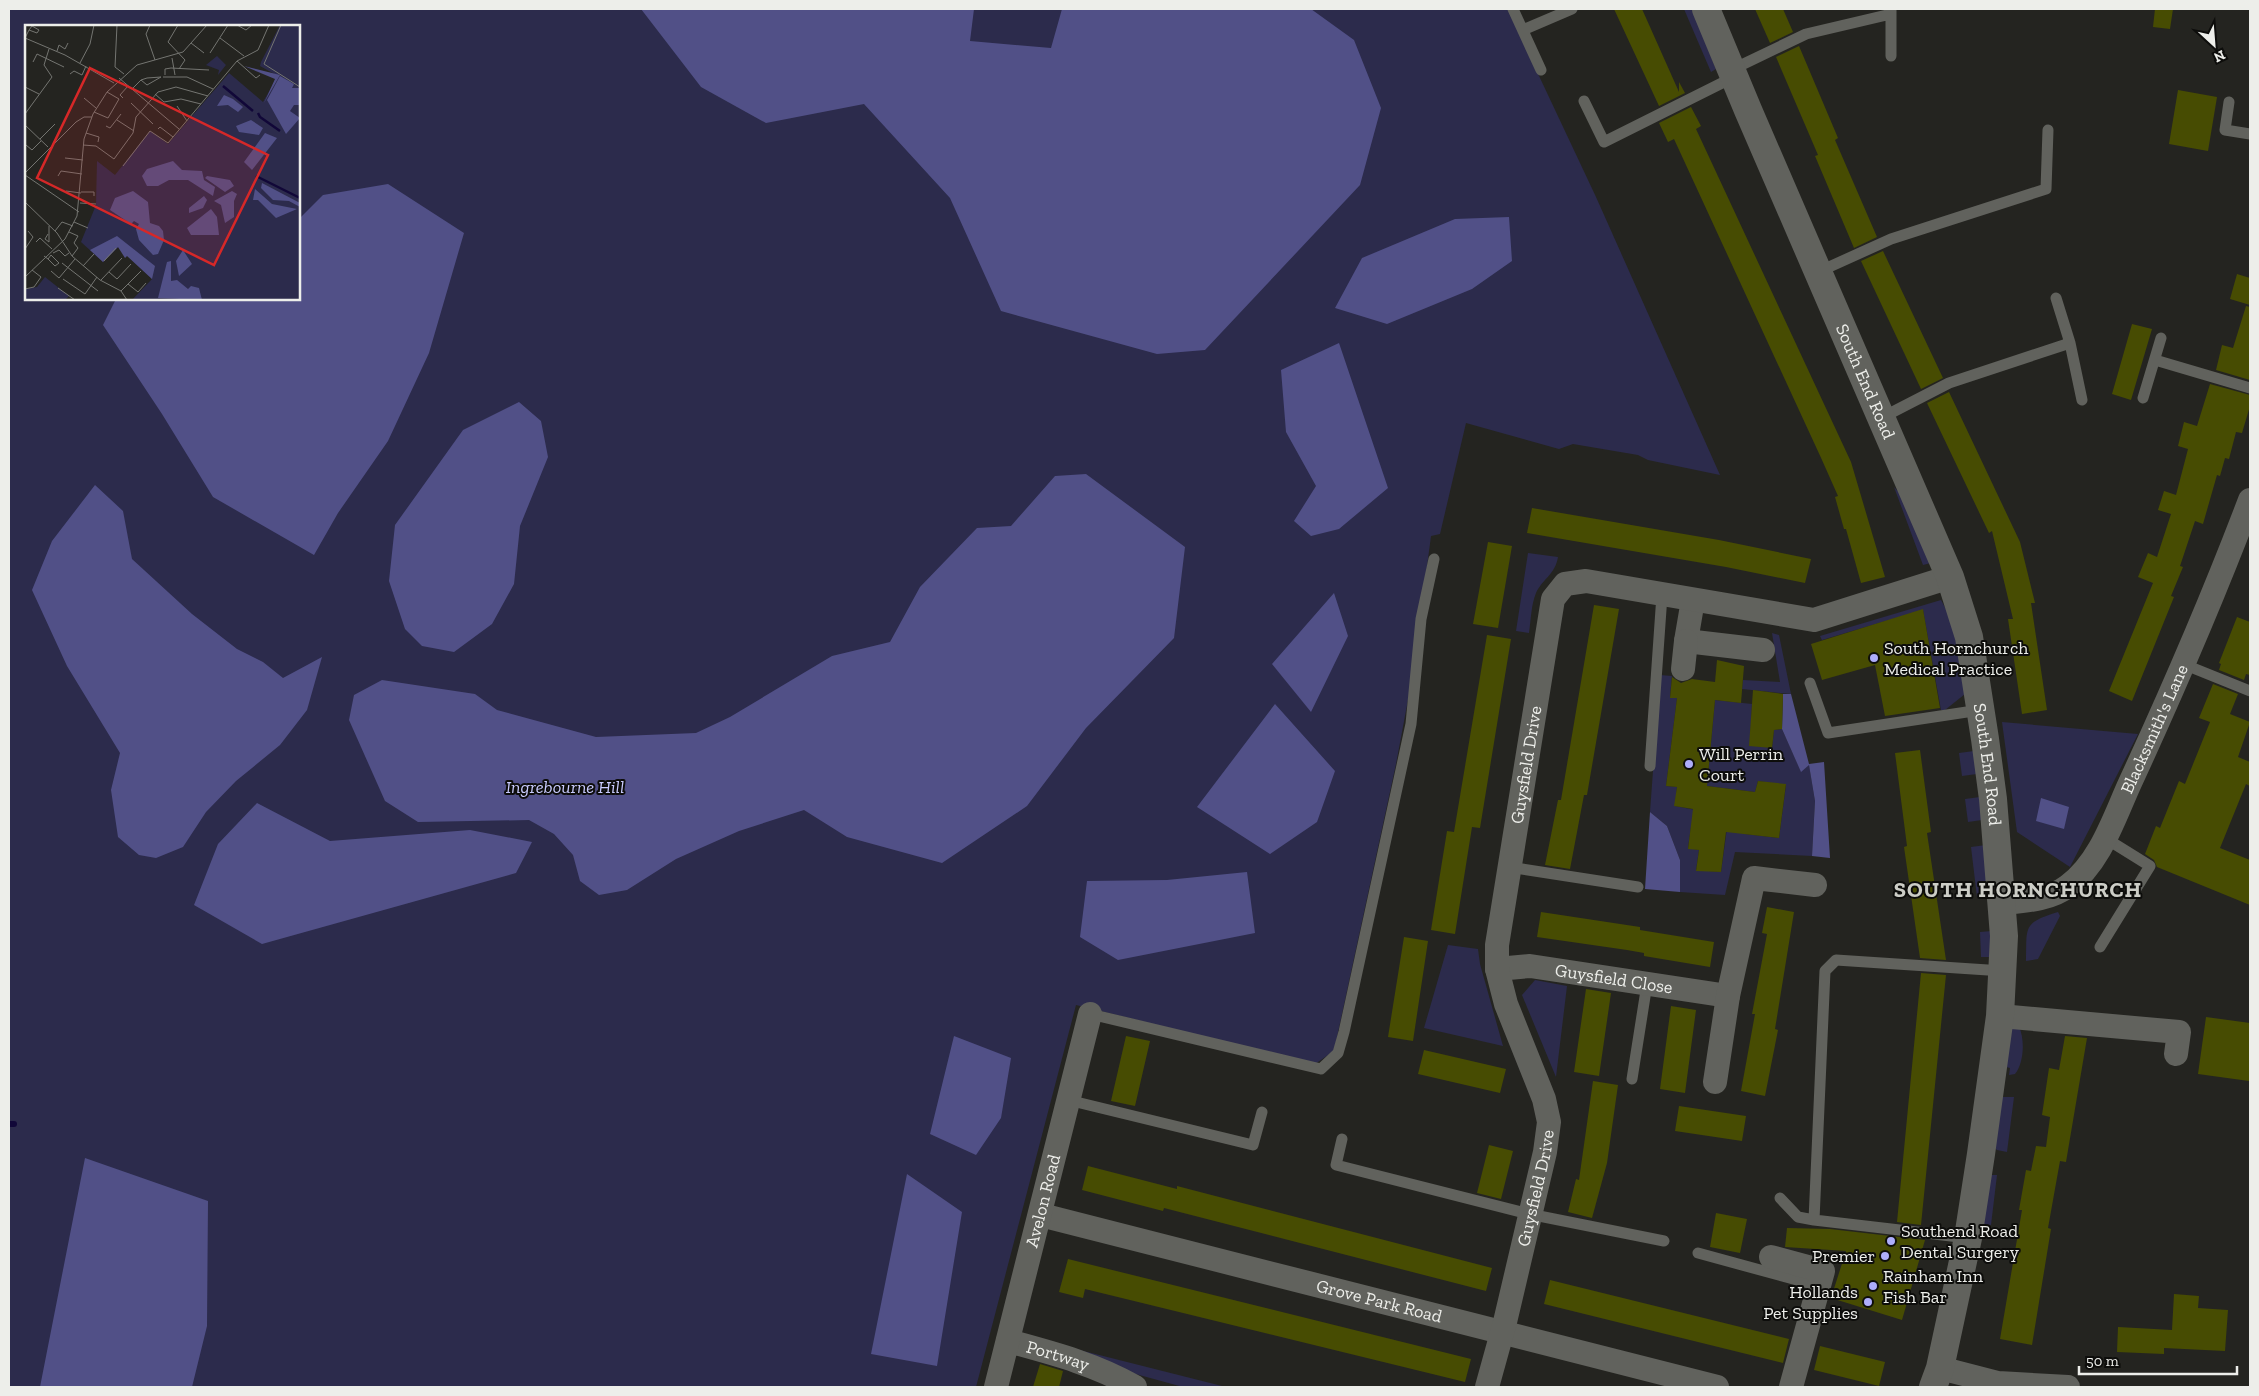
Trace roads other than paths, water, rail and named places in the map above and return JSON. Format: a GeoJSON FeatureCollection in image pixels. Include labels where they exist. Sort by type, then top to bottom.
{"type":"FeatureCollection","features":[{"type":"Feature","properties":{"kind":"street","name":"South End Road"},"geometry":{"type":"LineString","coordinates":[[1706,9],[1732,74],[1950,577],[1969,637],[1993,799],[2003,903],[2003,971],[2000,1016],[1968,1238],[1936,1378]]}},
{"type":"Feature","properties":{"kind":"street","name":"Blacksmith's Lane"},"geometry":{"type":"LineString","coordinates":[[2003,903],[2050,896],[2068,887],[2088,867],[2104,838],[2182,664],[2250,500]]}},
{"type":"Feature","properties":{"kind":"street","name":"Guysfield Drive"},"geometry":{"type":"LineString","coordinates":[[1487,1387],[1503,1332],[1545,1152],[1549,1122],[1544,1099],[1506,1004],[1497,969],[1497,945],[1553,598],[1565,584],[1586,581],[1814,620],[1950,577]]}},
{"type":"Feature","properties":{"kind":"street"},"geometry":{"type":"LineString","coordinates":[[1683,669],[1693,600]]}},
{"type":"Feature","properties":{"kind":"street"},"geometry":{"type":"LineString","coordinates":[[1686,640],[1763,650]]}},
{"type":"Feature","properties":{"kind":"street"},"geometry":{"type":"LineString","coordinates":[[1715,1082],[1728,996],[1754,878],[1815,885]]}},
{"type":"Feature","properties":{"kind":"street","name":"Guysfield Close"},"geometry":{"type":"LineString","coordinates":[[1497,969],[1530,966],[1728,996]]}},
{"type":"Feature","properties":{"kind":"street","name":"Avelon Road"},"geometry":{"type":"LineString","coordinates":[[996,1387],[1041,1215],[1090,1014]]}},
{"type":"Feature","properties":{"kind":"street"},"geometry":{"type":"LineString","coordinates":[[2000,1016],[2179,1032],[2176,1054]]}},
{"type":"Feature","properties":{"kind":"street","name":"Grove Park Road"},"geometry":{"type":"LineString","coordinates":[[1041,1215],[1717,1387]]}},
{"type":"Feature","properties":{"kind":"street"},"geometry":{"type":"LineString","coordinates":[[1770,1257],[1823,1271],[1791,1387]]}},
{"type":"Feature","properties":{"kind":"street","name":"Portway"},"geometry":{"type":"LineString","coordinates":[[1008,1341],[1078,1361],[1135,1387]]}},
{"type":"Feature","properties":{"kind":"street"},"geometry":{"type":"LineString","coordinates":[[1936,1378],[2068,1387]]}},
{"type":"Feature","properties":{"kind":"lane"},"geometry":{"type":"LineString","coordinates":[[1513,9],[1541,70]]}},
{"type":"Feature","properties":{"kind":"lane"},"geometry":{"type":"LineString","coordinates":[[1523,30],[1572,9]]}},
{"type":"Feature","properties":{"kind":"lane"},"geometry":{"type":"LineString","coordinates":[[1584,101],[1604,142],[1806,34],[1891,11],[1891,56]]}},
{"type":"Feature","properties":{"kind":"lane"},"geometry":{"type":"LineString","coordinates":[[2229,102],[2225,130],[2250,134]]}},
{"type":"Feature","properties":{"kind":"lane"},"geometry":{"type":"LineString","coordinates":[[1818,272],[1891,239],[2046,188],[2048,130]]}},
{"type":"Feature","properties":{"kind":"lane"},"geometry":{"type":"LineString","coordinates":[[2056,298],[2070,343],[2082,400]]}},
{"type":"Feature","properties":{"kind":"lane"},"geometry":{"type":"LineString","coordinates":[[2143,398],[2161,338]]}},
{"type":"Feature","properties":{"kind":"lane"},"geometry":{"type":"LineString","coordinates":[[1881,418],[1949,384],[2070,343]]}},
{"type":"Feature","properties":{"kind":"lane"},"geometry":{"type":"LineString","coordinates":[[2154,360],[2250,388]]}},
{"type":"Feature","properties":{"kind":"lane"},"geometry":{"type":"LineString","coordinates":[[1090,1014],[1321,1069],[1338,1053],[1411,724],[1421,619],[1434,559]]}},
{"type":"Feature","properties":{"kind":"lane"},"geometry":{"type":"LineString","coordinates":[[1650,766],[1662,595]]}},
{"type":"Feature","properties":{"kind":"lane"},"geometry":{"type":"LineString","coordinates":[[2182,664],[2250,691]]}},
{"type":"Feature","properties":{"kind":"lane"},"geometry":{"type":"LineString","coordinates":[[1810,683],[1828,733],[1980,710]]}},
{"type":"Feature","properties":{"kind":"lane"},"geometry":{"type":"LineString","coordinates":[[2100,947],[2150,866],[2104,838]]}},
{"type":"Feature","properties":{"kind":"lane"},"geometry":{"type":"LineString","coordinates":[[1509,867],[1638,887]]}},
{"type":"Feature","properties":{"kind":"lane"},"geometry":{"type":"LineString","coordinates":[[1814,1220],[1825,971],[1836,960],[2003,971]]}},
{"type":"Feature","properties":{"kind":"lane"},"geometry":{"type":"LineString","coordinates":[[1632,1079],[1647,984]]}},
{"type":"Feature","properties":{"kind":"lane"},"geometry":{"type":"LineString","coordinates":[[1068,1100],[1253,1145],[1262,1112]]}},
{"type":"Feature","properties":{"kind":"lane"},"geometry":{"type":"LineString","coordinates":[[1342,1139],[1336,1165],[1529,1214],[1664,1241]]}},
{"type":"Feature","properties":{"kind":"lane"},"geometry":{"type":"LineString","coordinates":[[1780,1198],[1798,1217],[1968,1238]]}},
{"type":"Feature","properties":{"kind":"lane"},"geometry":{"type":"LineString","coordinates":[[1698,1254],[1818,1286]]}},
{"type":"Feature","properties":{"kind":"waterway"},"geometry":{"type":"LineString","coordinates":[[9,1124],[14,1124]]}},
{"type":"Feature","properties":{"kind":"place","name":"South Hornchurch Medical Practice"},"geometry":{"type":"Point","coordinates":[1874,658]}},
{"type":"Feature","properties":{"kind":"place","name":"Will Perrin Court"},"geometry":{"type":"Point","coordinates":[1689,764]}},
{"type":"Feature","properties":{"kind":"place","name":"Southend Road Dental Surgery"},"geometry":{"type":"Point","coordinates":[1891,1241]}},
{"type":"Feature","properties":{"kind":"place","name":"Premier"},"geometry":{"type":"Point","coordinates":[1885,1256]}},
{"type":"Feature","properties":{"kind":"place","name":"Rainham Inn Fish Bar"},"geometry":{"type":"Point","coordinates":[1873,1286]}},
{"type":"Feature","properties":{"kind":"place","name":"Hollands Pet Supplies"},"geometry":{"type":"Point","coordinates":[1868,1302]}},
{"type":"Feature","properties":{"kind":"district","name":"SOUTH HORNCHURCH"},"geometry":{"type":"Point","coordinates":[2018,889]}},
{"type":"Feature","properties":{"kind":"park label","name":"Ingrebourne Hill"},"geometry":{"type":"Point","coordinates":[565,787]}}]}
